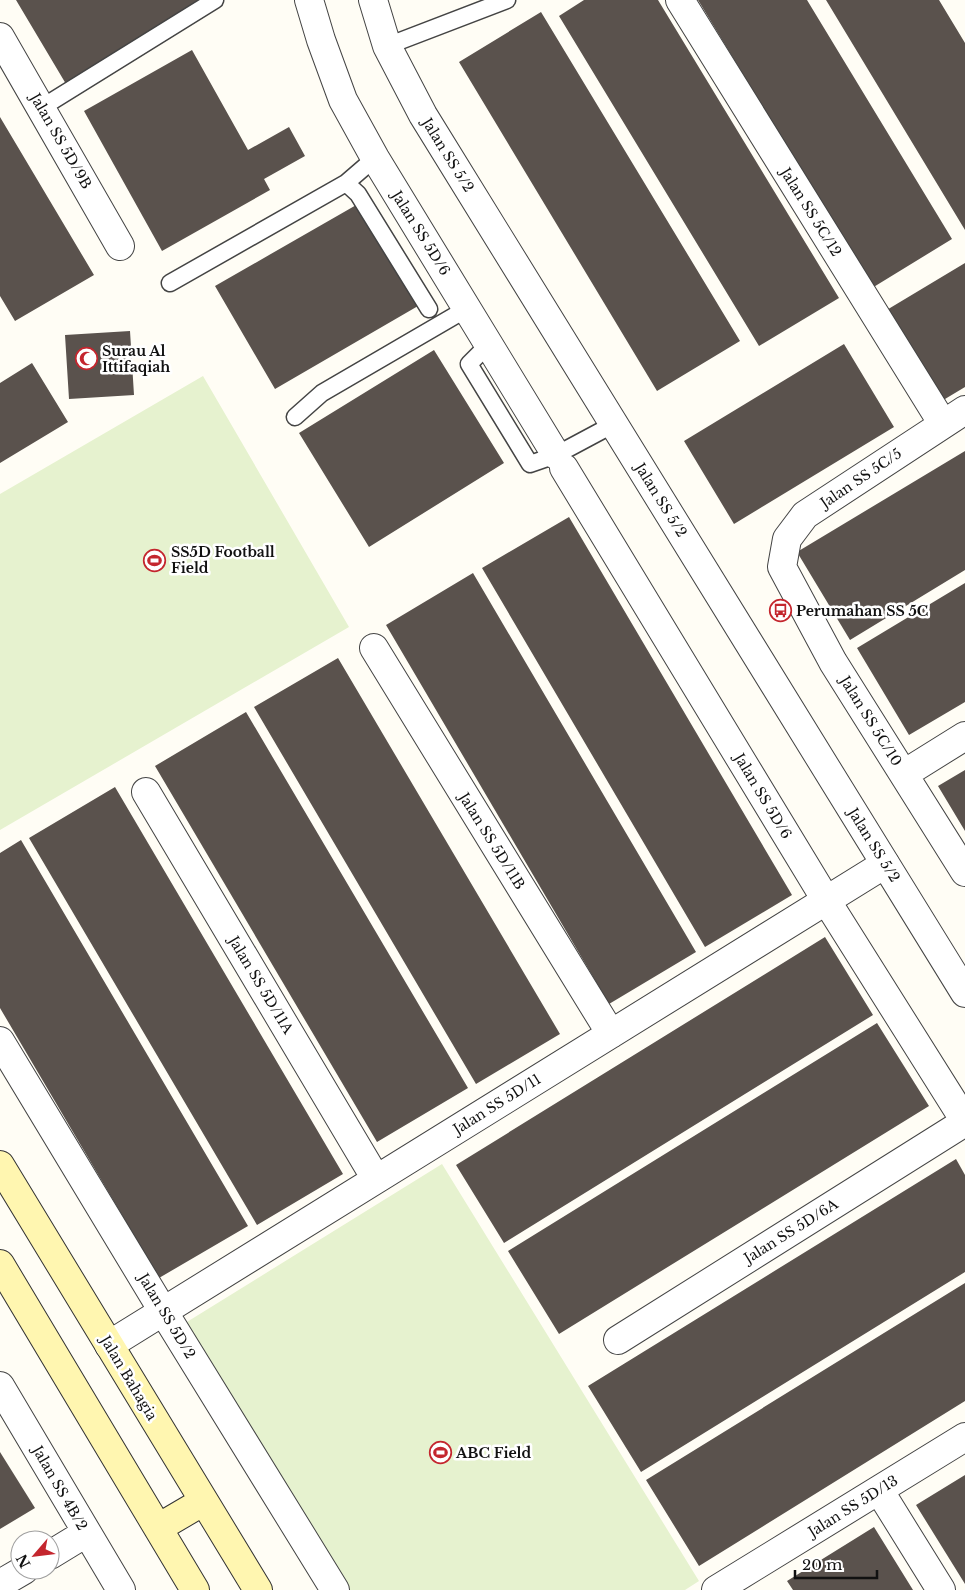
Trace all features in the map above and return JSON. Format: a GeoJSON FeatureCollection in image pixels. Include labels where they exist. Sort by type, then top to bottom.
{"type":"FeatureCollection","features":[{"type":"Feature","properties":{"kind":"main road","name":"Jalan Bahagia"},"geometry":{"type":"LineString","coordinates":[[0,1165],[258,1590]]}},
{"type":"Feature","properties":{"kind":"main road"},"geometry":{"type":"LineString","coordinates":[[0,1264],[195,1590]]}},
{"type":"Feature","properties":{"kind":"main road"},"geometry":{"type":"LineString","coordinates":[[158,1528],[204,1501]]}},
{"type":"Feature","properties":{"kind":"street","name":"Jalan SS 5D/6"},"geometry":{"type":"LineString","coordinates":[[309,0],[320,40],[343,100],[375,158],[468,308],[826,900],[965,1121]]}},
{"type":"Feature","properties":{"kind":"street","name":"Jalan SS 5/2"},"geometry":{"type":"LineString","coordinates":[[372,0],[387,46],[423,114],[965,992]]}},
{"type":"Feature","properties":{"kind":"street","name":"Jalan SS 5C/12"},"geometry":{"type":"LineString","coordinates":[[680,0],[954,417]]}},
{"type":"Feature","properties":{"kind":"street","name":"Jalan SS 5D/9B"},"geometry":{"type":"LineString","coordinates":[[0,37],[120,246]]}},
{"type":"Feature","properties":{"kind":"street","name":"Jalan SS 5C/5"},"geometry":{"type":"LineString","coordinates":[[782,567],[787,539],[805,515],[954,417]]}},
{"type":"Feature","properties":{"kind":"street","name":"Jalan SS 5C/10"},"geometry":{"type":"LineString","coordinates":[[782,567],[833,662],[965,872]]}},
{"type":"Feature","properties":{"kind":"street","name":"Jalan SS 5D/11B"},"geometry":{"type":"LineString","coordinates":[[374,648],[611,1034]]}},
{"type":"Feature","properties":{"kind":"street"},"geometry":{"type":"LineString","coordinates":[[904,774],[965,736]]}},
{"type":"Feature","properties":{"kind":"street","name":"Jalan SS 5D/11A"},"geometry":{"type":"LineString","coordinates":[[146,792],[376,1179]]}},
{"type":"Feature","properties":{"kind":"street","name":"Jalan SS 5D/11"},"geometry":{"type":"LineString","coordinates":[[109,1345],[885,864]]}},
{"type":"Feature","properties":{"kind":"street","name":"Jalan SS 5D/2"},"geometry":{"type":"LineString","coordinates":[[0,1041],[335,1590]]}},
{"type":"Feature","properties":{"kind":"street","name":"Jalan SS 5D/6A"},"geometry":{"type":"LineString","coordinates":[[618,1340],[965,1121]]}},
{"type":"Feature","properties":{"kind":"street","name":"Jalan SS 4B/2"},"geometry":{"type":"LineString","coordinates":[[0,1386],[121,1590]]}},
{"type":"Feature","properties":{"kind":"street","name":"Jalan SS 5D/13"},"geometry":{"type":"LineString","coordinates":[[716,1590],[965,1437]]}},
{"type":"Feature","properties":{"kind":"street"},"geometry":{"type":"LineString","coordinates":[[879,1490],[940,1590]]}},
{"type":"Feature","properties":{"kind":"street"},"geometry":{"type":"LineString","coordinates":[[60,1548],[86,1533]]}},
{"type":"Feature","properties":{"kind":"lane"},"geometry":{"type":"LineString","coordinates":[[42,108],[215,0]]}},
{"type":"Feature","properties":{"kind":"lane"},"geometry":{"type":"LineString","coordinates":[[387,46],[508,0]]}},
{"type":"Feature","properties":{"kind":"lane"},"geometry":{"type":"LineString","coordinates":[[170,283],[346,183],[375,158]]}},
{"type":"Feature","properties":{"kind":"lane"},"geometry":{"type":"LineString","coordinates":[[346,183],[358,194],[429,309]]}},
{"type":"Feature","properties":{"kind":"lane"},"geometry":{"type":"LineString","coordinates":[[295,417],[322,393],[468,308]]}},
{"type":"Feature","properties":{"kind":"lane"},"geometry":{"type":"LineString","coordinates":[[560,461],[614,424]]}},
{"type":"Feature","properties":{"kind":"green space","name":"SS5D Football Field"},"geometry":{"type":"Polygon","coordinates":[[[203,376],[349,627],[0,830],[0,494],[203,376]]]}},
{"type":"Feature","properties":{"kind":"green space","name":"ABC Field"},"geometry":{"type":"Polygon","coordinates":[[[442,1164],[699,1581],[685,1590],[345,1590],[182,1325],[442,1164]]]}},
{"type":"Feature","properties":{"kind":"building"},"geometry":{"type":"Polygon","coordinates":[[[16,0],[208,0],[66,84],[16,0]]]}},
{"type":"Feature","properties":{"kind":"building"},"geometry":{"type":"Polygon","coordinates":[[[584,0],[658,0],[839,298],[759,346],[559,16],[584,0]]]}},
{"type":"Feature","properties":{"kind":"building"},"geometry":{"type":"Polygon","coordinates":[[[698,0],[807,0],[952,239],[872,288],[698,0]]]}},
{"type":"Feature","properties":{"kind":"building"},"geometry":{"type":"Polygon","coordinates":[[[826,0],[939,0],[965,43],[965,230],[826,0]]]}},
{"type":"Feature","properties":{"kind":"building"},"geometry":{"type":"Polygon","coordinates":[[[541,12],[740,341],[657,391],[459,62],[541,12]]]}},
{"type":"Feature","properties":{"kind":"building"},"geometry":{"type":"Polygon","coordinates":[[[192,50],[248,150],[289,127],[305,156],[264,179],[270,190],[162,251],[84,111],[192,50]]]}},
{"type":"Feature","properties":{"kind":"building"},"geometry":{"type":"Polygon","coordinates":[[[0,117],[94,275],[15,321],[0,296],[0,117]]]}},
{"type":"Feature","properties":{"kind":"building"},"geometry":{"type":"Polygon","coordinates":[[[358,204],[418,306],[275,389],[215,286],[358,204]]]}},
{"type":"Feature","properties":{"kind":"building"},"geometry":{"type":"Polygon","coordinates":[[[965,263],[965,387],[940,402],[885,311],[965,263]]]}},
{"type":"Feature","properties":{"kind":"building"},"geometry":{"type":"Polygon","coordinates":[[[130,331],[134,395],[69,399],[65,335],[130,331]]]}},
{"type":"Feature","properties":{"kind":"building"},"geometry":{"type":"Polygon","coordinates":[[[844,344],[894,427],[734,524],[684,441],[844,344]]]}},
{"type":"Feature","properties":{"kind":"building"},"geometry":{"type":"Polygon","coordinates":[[[434,350],[504,463],[369,547],[299,433],[434,350]]]}},
{"type":"Feature","properties":{"kind":"building"},"geometry":{"type":"Polygon","coordinates":[[[32,363],[68,422],[0,463],[0,383],[32,363]]]}},
{"type":"Feature","properties":{"kind":"building"},"geometry":{"type":"Polygon","coordinates":[[[965,451],[965,570],[850,640],[797,552],[965,451]]]}},
{"type":"Feature","properties":{"kind":"building"},"geometry":{"type":"Polygon","coordinates":[[[569,517],[792,895],[705,947],[482,568],[569,517]]]}},
{"type":"Feature","properties":{"kind":"building"},"geometry":{"type":"Polygon","coordinates":[[[473,573],[696,952],[609,1004],[386,625],[473,573]]]}},
{"type":"Feature","properties":{"kind":"building"},"geometry":{"type":"Polygon","coordinates":[[[965,583],[965,702],[909,735],[857,648],[965,583]]]}},
{"type":"Feature","properties":{"kind":"building"},"geometry":{"type":"Polygon","coordinates":[[[338,658],[560,1034],[476,1084],[254,707],[338,658]]]}},
{"type":"Feature","properties":{"kind":"building"},"geometry":{"type":"Polygon","coordinates":[[[246,712],[468,1088],[377,1142],[155,766],[246,712]]]}},
{"type":"Feature","properties":{"kind":"building"},"geometry":{"type":"Polygon","coordinates":[[[965,770],[965,831],[938,786],[965,770]]]}},
{"type":"Feature","properties":{"kind":"building"},"geometry":{"type":"Polygon","coordinates":[[[115,787],[343,1174],[257,1225],[29,838],[115,787]]]}},
{"type":"Feature","properties":{"kind":"building"},"geometry":{"type":"Polygon","coordinates":[[[21,840],[248,1226],[159,1278],[0,1008],[0,853],[21,840]]]}},
{"type":"Feature","properties":{"kind":"building"},"geometry":{"type":"Polygon","coordinates":[[[825,937],[873,1015],[504,1243],[456,1165],[825,937]]]}},
{"type":"Feature","properties":{"kind":"building"},"geometry":{"type":"Polygon","coordinates":[[[877,1023],[929,1106],[559,1334],[508,1251],[877,1023]]]}},
{"type":"Feature","properties":{"kind":"building"},"geometry":{"type":"Polygon","coordinates":[[[956,1159],[965,1175],[965,1272],[641,1472],[588,1386],[956,1159]]]}},
{"type":"Feature","properties":{"kind":"building"},"geometry":{"type":"Polygon","coordinates":[[[965,1283],[965,1401],[699,1566],[646,1480],[965,1283]]]}},
{"type":"Feature","properties":{"kind":"building"},"geometry":{"type":"Polygon","coordinates":[[[0,1452],[35,1508],[0,1529],[0,1452]]]}},
{"type":"Feature","properties":{"kind":"building"},"geometry":{"type":"Polygon","coordinates":[[[965,1475],[965,1584],[916,1505],[965,1475]]]}},
{"type":"Feature","properties":{"kind":"building"},"geometry":{"type":"Polygon","coordinates":[[[874,1527],[913,1590],[793,1590],[787,1581],[874,1527]]]}},
{"type":"Feature","properties":{"kind":"place","name":"Surau Al Ittifaqiah"},"geometry":{"type":"Point","coordinates":[86,359]}},
{"type":"Feature","properties":{"kind":"place","name":"SS5D Football Field"},"geometry":{"type":"Point","coordinates":[155,560]}},
{"type":"Feature","properties":{"kind":"place","name":"Perumahan SS 5C"},"geometry":{"type":"Point","coordinates":[780,611]}},
{"type":"Feature","properties":{"kind":"place","name":"ABC Field"},"geometry":{"type":"Point","coordinates":[440,1453]}}]}
